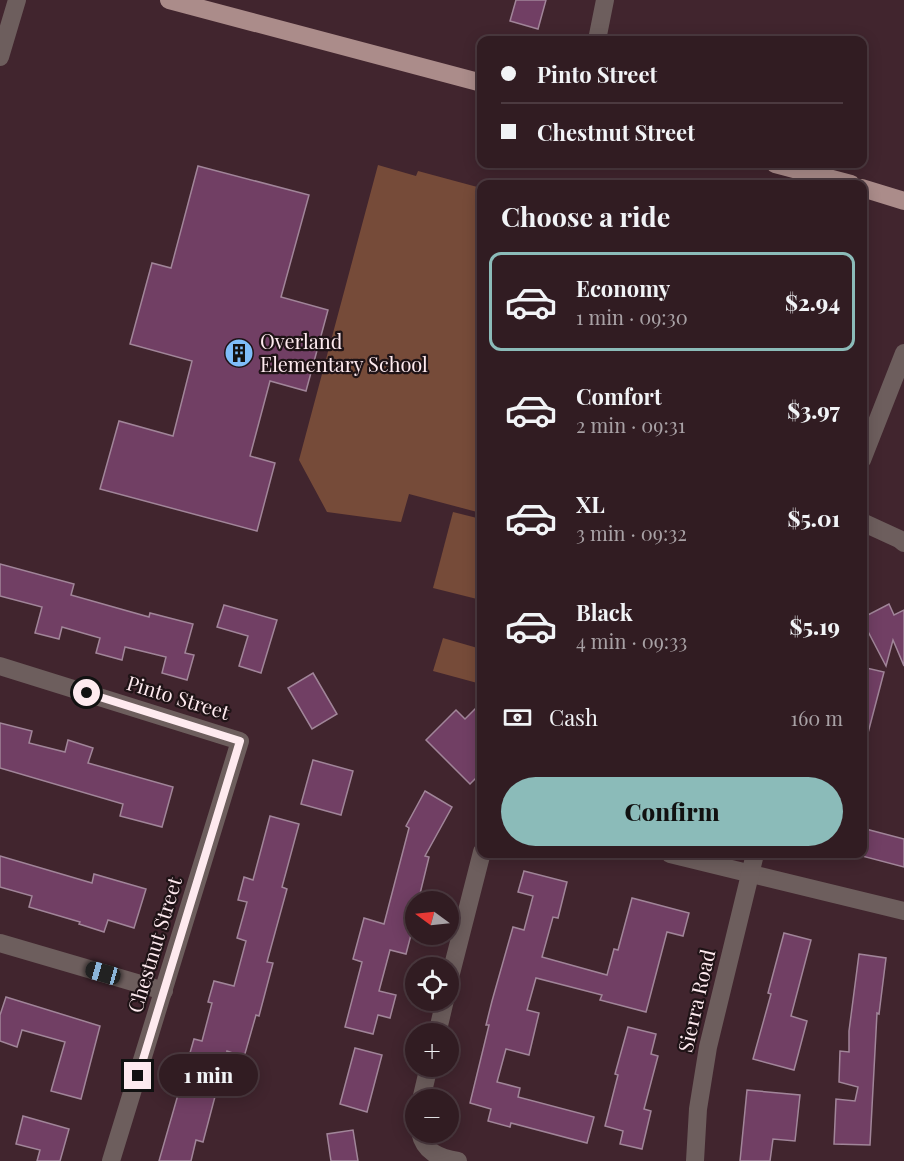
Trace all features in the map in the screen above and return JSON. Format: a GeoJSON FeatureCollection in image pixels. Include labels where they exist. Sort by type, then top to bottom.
{"type":"FeatureCollection","features":[{"type":"Feature","properties":{"kind":"main road"},"geometry":{"type":"LineString","coordinates":[[170,0],[477,82]]}},
{"type":"Feature","properties":{"kind":"main road"},"geometry":{"type":"LineString","coordinates":[[790,168],[836,180]]}},
{"type":"Feature","properties":{"kind":"main road"},"geometry":{"type":"LineString","coordinates":[[867,190],[904,201]]}},
{"type":"Feature","properties":{"kind":"street"},"geometry":{"type":"LineString","coordinates":[[0,57],[17,0]]}},
{"type":"Feature","properties":{"kind":"street"},"geometry":{"type":"LineString","coordinates":[[598,36],[605,0]]}},
{"type":"Feature","properties":{"kind":"street"},"geometry":{"type":"LineString","coordinates":[[867,447],[904,353]]}},
{"type":"Feature","properties":{"kind":"street"},"geometry":{"type":"LineString","coordinates":[[867,524],[904,543]]}},
{"type":"Feature","properties":{"kind":"street","name":"Pinto Street"},"geometry":{"type":"LineString","coordinates":[[0,666],[240,741]]}},
{"type":"Feature","properties":{"kind":"street","name":"Chestnut Street"},"geometry":{"type":"LineString","coordinates":[[111,1161],[240,741]]}},
{"type":"Feature","properties":{"kind":"street"},"geometry":{"type":"LineString","coordinates":[[455,957],[480,858]]}},
{"type":"Feature","properties":{"kind":"street"},"geometry":{"type":"LineString","coordinates":[[687,858],[904,911]]}},
{"type":"Feature","properties":{"kind":"street","name":"Sierra Road"},"geometry":{"type":"LineString","coordinates":[[694,1161],[698,1109],[708,1047],[754,858]]}},
{"type":"Feature","properties":{"kind":"street"},"geometry":{"type":"LineString","coordinates":[[0,943],[165,991]]}},
{"type":"Feature","properties":{"kind":"street"},"geometry":{"type":"LineString","coordinates":[[422,1143],[436,1155],[458,1161]]}},
{"type":"Feature","properties":{"kind":"shaded area"},"geometry":{"type":"Polygon","coordinates":[[[378,165],[416,176],[418,171],[477,187],[477,512],[409,494],[401,522],[327,512],[299,460],[378,165]]]}},
{"type":"Feature","properties":{"kind":"shaded area"},"geometry":{"type":"Polygon","coordinates":[[[453,512],[477,518],[477,599],[433,588],[453,512]]]}},
{"type":"Feature","properties":{"kind":"shaded area"},"geometry":{"type":"Polygon","coordinates":[[[443,638],[477,648],[477,683],[433,671],[443,638]]]}},
{"type":"Feature","properties":{"kind":"building"},"geometry":{"type":"Polygon","coordinates":[[[516,0],[546,0],[538,29],[510,21],[516,0]]]}},
{"type":"Feature","properties":{"kind":"building","name":"Overland Elementary School"},"geometry":{"type":"Polygon","coordinates":[[[198,166],[309,195],[281,297],[328,310],[306,391],[270,381],[250,456],[275,463],[257,531],[100,489],[119,421],[173,436],[192,361],[130,344],[152,263],[171,268],[198,166]]]}},
{"type":"Feature","properties":{"kind":"building"},"geometry":{"type":"Polygon","coordinates":[[[0,564],[74,584],[71,595],[149,617],[150,613],[193,624],[185,653],[194,655],[187,680],[162,673],[166,657],[125,647],[122,660],[96,653],[100,638],[62,627],[59,639],[35,633],[42,607],[0,596],[0,564]]]}},
{"type":"Feature","properties":{"kind":"building"},"geometry":{"type":"Polygon","coordinates":[[[889,604],[894,615],[904,610],[904,666],[893,640],[886,666],[867,630],[867,615],[889,604]]]}},
{"type":"Feature","properties":{"kind":"building"},"geometry":{"type":"Polygon","coordinates":[[[224,605],[277,620],[261,673],[239,666],[248,636],[217,627],[224,605]]]}},
{"type":"Feature","properties":{"kind":"building"},"geometry":{"type":"Polygon","coordinates":[[[867,668],[884,672],[867,733],[867,668]]]}},
{"type":"Feature","properties":{"kind":"building"},"geometry":{"type":"Polygon","coordinates":[[[313,673],[337,714],[312,729],[288,688],[313,673]]]}},
{"type":"Feature","properties":{"kind":"building"},"geometry":{"type":"Polygon","coordinates":[[[477,707],[477,777],[470,784],[426,740],[456,710],[465,719],[477,707]]]}},
{"type":"Feature","properties":{"kind":"building"},"geometry":{"type":"Polygon","coordinates":[[[0,723],[32,731],[29,743],[65,752],[68,740],[93,748],[88,763],[173,787],[162,827],[120,816],[123,804],[0,768],[0,723]]]}},
{"type":"Feature","properties":{"kind":"building"},"geometry":{"type":"Polygon","coordinates":[[[313,760],[353,771],[341,815],[301,804],[313,760]]]}},
{"type":"Feature","properties":{"kind":"building"},"geometry":{"type":"Polygon","coordinates":[[[425,791],[452,807],[425,856],[429,857],[421,891],[405,891],[405,945],[408,945],[406,954],[390,950],[379,991],[396,995],[390,1018],[378,1015],[373,1034],[345,1027],[362,962],[353,959],[364,918],[384,924],[409,828],[406,826],[425,791]]]}},
{"type":"Feature","properties":{"kind":"building"},"geometry":{"type":"Polygon","coordinates":[[[270,816],[299,824],[282,887],[287,889],[267,962],[273,963],[259,1016],[256,1015],[244,1057],[227,1051],[203,1142],[196,1140],[191,1161],[159,1161],[194,1039],[202,1041],[212,1003],[208,1002],[214,981],[234,986],[246,941],[237,938],[247,902],[238,900],[244,877],[253,880],[270,816]]]}},
{"type":"Feature","properties":{"kind":"building"},"geometry":{"type":"Polygon","coordinates":[[[867,829],[904,839],[904,867],[867,857],[867,829]]]}},
{"type":"Feature","properties":{"kind":"building"},"geometry":{"type":"Polygon","coordinates":[[[0,856],[92,883],[94,874],[146,889],[134,928],[108,920],[104,932],[79,924],[80,922],[29,907],[32,896],[0,887],[0,856]]]}},
{"type":"Feature","properties":{"kind":"building"},"geometry":{"type":"Polygon","coordinates":[[[524,871],[567,882],[558,918],[553,917],[542,957],[607,975],[614,949],[618,950],[632,898],[689,913],[683,936],[667,932],[646,1012],[600,1000],[602,995],[536,978],[527,1010],[539,1013],[529,1055],[506,1049],[497,1082],[520,1088],[518,1097],[594,1117],[587,1143],[511,1123],[510,1127],[488,1121],[491,1109],[470,1103],[489,1025],[486,1025],[513,927],[524,930],[533,896],[518,892],[524,871]]]}},
{"type":"Feature","properties":{"kind":"building"},"geometry":{"type":"Polygon","coordinates":[[[784,933],[811,940],[791,1016],[807,1021],[794,1070],[753,1059],[771,994],[768,993],[784,933]]]}},
{"type":"Feature","properties":{"kind":"building"},"geometry":{"type":"Polygon","coordinates":[[[859,954],[886,958],[879,1014],[877,1013],[870,1145],[834,1144],[836,1099],[855,1101],[858,1087],[839,1082],[840,1051],[849,1052],[849,1031],[859,954]]]}},
{"type":"Feature","properties":{"kind":"building"},"geometry":{"type":"Polygon","coordinates":[[[6,997],[100,1026],[81,1099],[51,1091],[65,1042],[22,1030],[17,1047],[0,1041],[0,1015],[6,997]]]}},
{"type":"Feature","properties":{"kind":"building"},"geometry":{"type":"Polygon","coordinates":[[[628,1027],[656,1034],[651,1054],[658,1056],[644,1109],[651,1111],[642,1149],[620,1144],[623,1131],[605,1126],[618,1075],[615,1074],[628,1027]]]}},
{"type":"Feature","properties":{"kind":"building"},"geometry":{"type":"Polygon","coordinates":[[[355,1048],[382,1055],[367,1112],[340,1104],[355,1048]]]}},
{"type":"Feature","properties":{"kind":"building"},"geometry":{"type":"Polygon","coordinates":[[[747,1090],[800,1095],[795,1141],[773,1139],[770,1161],[740,1161],[747,1090]]]}},
{"type":"Feature","properties":{"kind":"building"},"geometry":{"type":"Polygon","coordinates":[[[23,1116],[69,1129],[60,1161],[37,1161],[40,1150],[16,1144],[23,1116]]]}},
{"type":"Feature","properties":{"kind":"building"},"geometry":{"type":"Polygon","coordinates":[[[353,1130],[358,1161],[331,1161],[327,1134],[353,1130]]]}},
{"type":"Feature","properties":{"kind":"place","name":"Overland Elementary School"},"geometry":{"type":"Point","coordinates":[239,353]}},
{"type":"Feature","properties":{"kind":"route"},"geometry":{"type":"LineString","coordinates":[[87,693],[240,741],[138,1076]]}}]}
